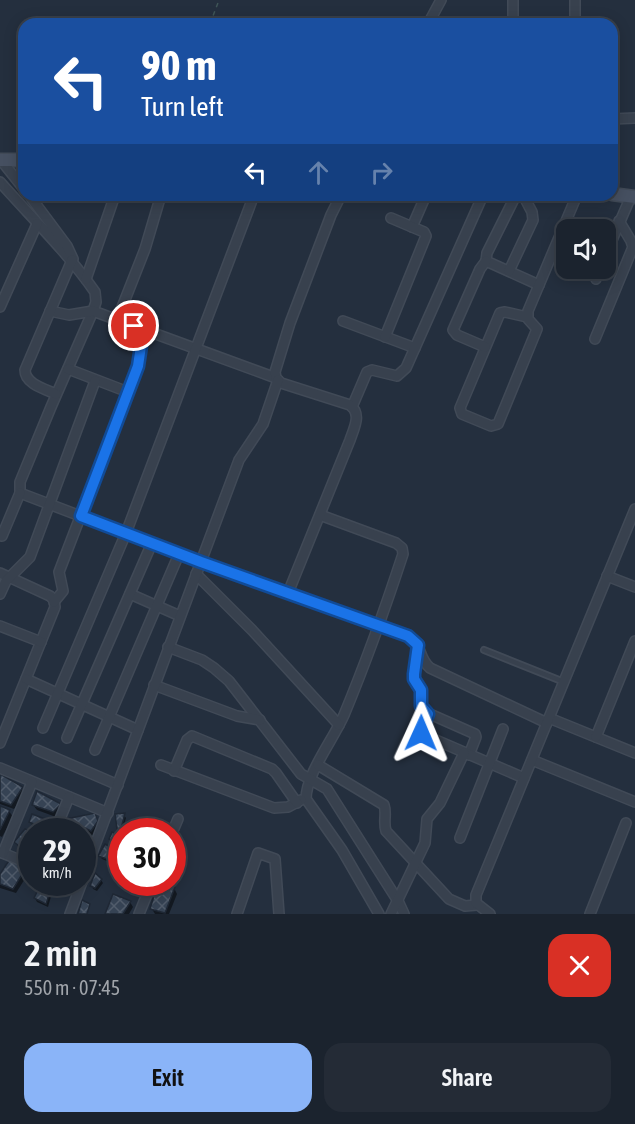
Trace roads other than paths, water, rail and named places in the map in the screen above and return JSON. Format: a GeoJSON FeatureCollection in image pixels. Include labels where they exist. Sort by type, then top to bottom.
{"type":"FeatureCollection","features":[{"type":"Feature","properties":{"kind":"street"},"geometry":{"type":"LineString","coordinates":[[432,18],[441,0]]}},
{"type":"Feature","properties":{"kind":"street"},"geometry":{"type":"LineString","coordinates":[[513,0],[513,18]]}},
{"type":"Feature","properties":{"kind":"street"},"geometry":{"type":"LineString","coordinates":[[575,0],[575,18]]}},
{"type":"Feature","properties":{"kind":"street"},"geometry":{"type":"LineString","coordinates":[[618,119],[635,118]]}},
{"type":"Feature","properties":{"kind":"street"},"geometry":{"type":"LineString","coordinates":[[0,160],[18,159]]}},
{"type":"Feature","properties":{"kind":"street"},"geometry":{"type":"LineString","coordinates":[[0,160],[18,182]]}},
{"type":"Feature","properties":{"kind":"street"},"geometry":{"type":"LineString","coordinates":[[1,185],[73,262],[95,292],[96,302],[20,482],[20,493],[2,536]]}},
{"type":"Feature","properties":{"kind":"street"},"geometry":{"type":"LineString","coordinates":[[616,229],[633,196],[618,195]]}},
{"type":"Feature","properties":{"kind":"street"},"geometry":{"type":"LineString","coordinates":[[34,201],[68,246],[73,262],[50,311],[25,375],[29,380],[56,394]]}},
{"type":"Feature","properties":{"kind":"street"},"geometry":{"type":"LineString","coordinates":[[86,279],[113,201]]}},
{"type":"Feature","properties":{"kind":"street"},"geometry":{"type":"LineString","coordinates":[[117,320],[145,249],[159,201]]}},
{"type":"Feature","properties":{"kind":"street"},"geometry":{"type":"LineString","coordinates":[[43,728],[126,533],[252,201]]}},
{"type":"Feature","properties":{"kind":"street"},"geometry":{"type":"LineString","coordinates":[[96,843],[239,460],[267,417],[277,379],[275,372],[290,323],[338,201]]}},
{"type":"Feature","properties":{"kind":"street"},"geometry":{"type":"LineString","coordinates":[[412,227],[423,201]]}},
{"type":"Feature","properties":{"kind":"street"},"geometry":{"type":"LineString","coordinates":[[352,407],[367,372],[372,370],[397,376],[406,368],[480,201]]}},
{"type":"Feature","properties":{"kind":"street"},"geometry":{"type":"LineString","coordinates":[[485,347],[457,335],[453,330],[513,201]]}},
{"type":"Feature","properties":{"kind":"street"},"geometry":{"type":"LineString","coordinates":[[509,271],[533,220],[527,201]]}},
{"type":"Feature","properties":{"kind":"street"},"geometry":{"type":"LineString","coordinates":[[527,317],[574,201]]}},
{"type":"Feature","properties":{"kind":"street"},"geometry":{"type":"LineString","coordinates":[[385,337],[426,236],[424,232],[391,218]]}},
{"type":"Feature","properties":{"kind":"street"},"geometry":{"type":"LineString","coordinates":[[596,339],[633,248],[619,221]]}},
{"type":"Feature","properties":{"kind":"street"},"geometry":{"type":"LineString","coordinates":[[0,307],[37,224]]}},
{"type":"Feature","properties":{"kind":"street"},"geometry":{"type":"LineString","coordinates":[[486,261],[539,285]]}},
{"type":"Feature","properties":{"kind":"street"},"geometry":{"type":"LineString","coordinates":[[50,311],[69,315],[93,311],[356,409],[355,425],[288,593]]}},
{"type":"Feature","properties":{"kind":"street"},"geometry":{"type":"LineString","coordinates":[[506,312],[527,317],[537,329],[498,424],[494,427],[460,412],[485,347],[500,313],[506,312]]}},
{"type":"Feature","properties":{"kind":"street"},"geometry":{"type":"LineString","coordinates":[[343,321],[415,348]]}},
{"type":"Feature","properties":{"kind":"street"},"geometry":{"type":"LineString","coordinates":[[54,602],[63,591],[59,572],[140,355],[141,346],[134,326]]}},
{"type":"Feature","properties":{"kind":"street"},"geometry":{"type":"LineString","coordinates":[[68,369],[128,392]]}},
{"type":"Feature","properties":{"kind":"street"},"geometry":{"type":"LineString","coordinates":[[0,594],[10,577],[30,556],[95,381]]}},
{"type":"Feature","properties":{"kind":"street"},"geometry":{"type":"LineString","coordinates":[[20,493],[179,554],[408,636],[418,645],[424,663],[430,668],[548,721],[635,753]]}},
{"type":"Feature","properties":{"kind":"street"},"geometry":{"type":"LineString","coordinates":[[490,914],[477,904],[476,895],[635,508]]}},
{"type":"Feature","properties":{"kind":"street"},"geometry":{"type":"LineString","coordinates":[[320,515],[396,543],[402,548],[403,554],[379,627],[339,725],[309,779],[306,797],[342,850],[380,914]]}},
{"type":"Feature","properties":{"kind":"street"},"geometry":{"type":"LineString","coordinates":[[67,738],[152,543]]}},
{"type":"Feature","properties":{"kind":"street"},"geometry":{"type":"LineString","coordinates":[[95,750],[179,554]]}},
{"type":"Feature","properties":{"kind":"street"},"geometry":{"type":"LineString","coordinates":[[0,573],[50,596],[55,607],[26,679],[4,719],[0,743]]}},
{"type":"Feature","properties":{"kind":"street"},"geometry":{"type":"LineString","coordinates":[[196,574],[252,630],[339,725]]}},
{"type":"Feature","properties":{"kind":"street"},"geometry":{"type":"LineString","coordinates":[[607,576],[635,587]]}},
{"type":"Feature","properties":{"kind":"street"},"geometry":{"type":"LineString","coordinates":[[130,594],[180,616]]}},
{"type":"Feature","properties":{"kind":"street"},"geometry":{"type":"LineString","coordinates":[[0,626],[40,642]]}},
{"type":"Feature","properties":{"kind":"street"},"geometry":{"type":"LineString","coordinates":[[596,737],[635,641]]}},
{"type":"Feature","properties":{"kind":"street"},"geometry":{"type":"LineString","coordinates":[[391,914],[425,843],[427,819],[440,803],[476,737],[475,734],[428,714],[421,706],[421,690],[414,679],[418,645]]}},
{"type":"Feature","properties":{"kind":"street"},"geometry":{"type":"LineString","coordinates":[[168,646],[202,660],[229,681],[301,774],[320,784],[332,796],[404,914]]}},
{"type":"Feature","properties":{"kind":"street"},"geometry":{"type":"LineString","coordinates":[[26,679],[138,730]]}},
{"type":"Feature","properties":{"kind":"street"},"geometry":{"type":"LineString","coordinates":[[154,685],[237,716],[260,720]]}},
{"type":"Feature","properties":{"kind":"street"},"geometry":{"type":"LineString","coordinates":[[428,714],[421,733],[524,778]]}},
{"type":"Feature","properties":{"kind":"street"},"geometry":{"type":"LineString","coordinates":[[459,838],[503,729]]}},
{"type":"Feature","properties":{"kind":"street"},"geometry":{"type":"LineString","coordinates":[[174,771],[187,740],[192,736],[272,769],[297,803]]}},
{"type":"Feature","properties":{"kind":"street"},"geometry":{"type":"LineString","coordinates":[[37,750],[118,785]]}},
{"type":"Feature","properties":{"kind":"street"},"geometry":{"type":"LineString","coordinates":[[532,760],[635,802]]}},
{"type":"Feature","properties":{"kind":"street"},"geometry":{"type":"LineString","coordinates":[[160,765],[274,808],[288,807],[306,797]]}},
{"type":"Feature","properties":{"kind":"street"},"geometry":{"type":"LineString","coordinates":[[318,765],[384,805],[386,831],[448,899],[465,906],[477,904]]}},
{"type":"Feature","properties":{"kind":"street"},"geometry":{"type":"LineString","coordinates":[[0,768],[108,813]]}},
{"type":"Feature","properties":{"kind":"street"},"geometry":{"type":"LineString","coordinates":[[18,859],[2,852],[32,782]]}},
{"type":"Feature","properties":{"kind":"street"},"geometry":{"type":"LineString","coordinates":[[61,818],[69,797]]}},
{"type":"Feature","properties":{"kind":"street"},"geometry":{"type":"LineString","coordinates":[[590,914],[626,823]]}},
{"type":"Feature","properties":{"kind":"street"},"geometry":{"type":"LineString","coordinates":[[237,914],[256,854],[260,853],[274,859],[279,914]]}},
{"type":"Feature","properties":{"kind":"street"},"geometry":{"type":"LineString","coordinates":[[70,914],[76,896]]}},
{"type":"Feature","properties":{"kind":"street"},"geometry":{"type":"LineString","coordinates":[[139,914],[146,896]]}},
{"type":"Feature","properties":{"kind":"lane"},"geometry":{"type":"LineString","coordinates":[[484,650],[564,682]]}}]}
